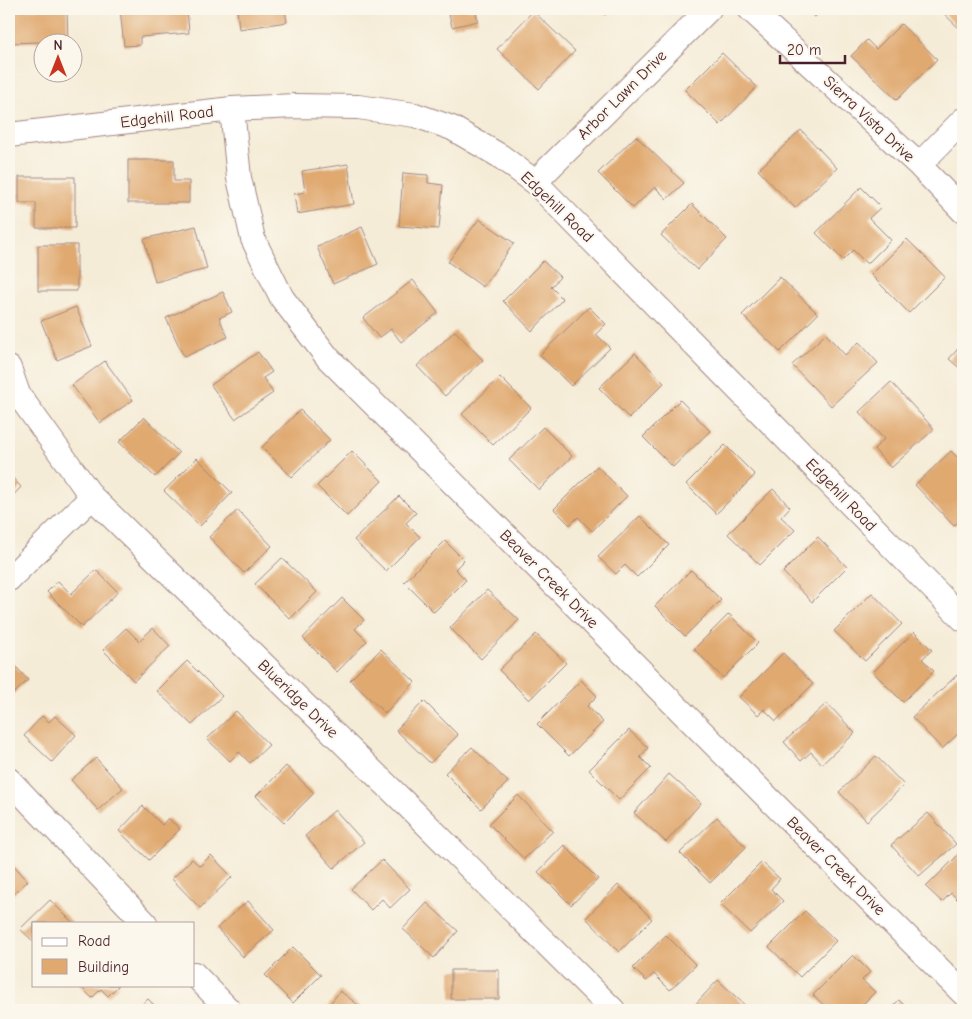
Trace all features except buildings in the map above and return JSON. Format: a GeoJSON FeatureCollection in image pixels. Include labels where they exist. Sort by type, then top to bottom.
{"type":"FeatureCollection","features":[{"type":"Feature","properties":{"kind":"street","name":"Arbor Lawn Drive"},"geometry":{"type":"LineString","coordinates":[[536,182],[709,9]]}},
{"type":"Feature","properties":{"kind":"street","name":"Sierra Vista Drive"},"geometry":{"type":"LineString","coordinates":[[750,9],[919,165],[963,211]]}},
{"type":"Feature","properties":{"kind":"street","name":"Edgehill Road"},"geometry":{"type":"LineString","coordinates":[[9,135],[232,110],[295,106],[358,107],[415,115],[452,128],[500,156],[536,182],[963,619]]}},
{"type":"Feature","properties":{"kind":"street","name":"Beaver Creek Drive"},"geometry":{"type":"LineString","coordinates":[[232,110],[239,178],[253,239],[282,298],[328,358],[963,994]]}},
{"type":"Feature","properties":{"kind":"street"},"geometry":{"type":"LineString","coordinates":[[919,165],[963,120]]}},
{"type":"Feature","properties":{"kind":"street","name":"Blueridge Drive"},"geometry":{"type":"LineString","coordinates":[[9,368],[18,394],[92,497],[613,1010]]}},
{"type":"Feature","properties":{"kind":"street"},"geometry":{"type":"LineString","coordinates":[[9,579],[92,497]]}},
{"type":"Feature","properties":{"kind":"street"},"geometry":{"type":"LineString","coordinates":[[9,780],[144,922]]}},
{"type":"Feature","properties":{"kind":"street"},"geometry":{"type":"LineString","coordinates":[[195,975],[229,1010]]}}]}
